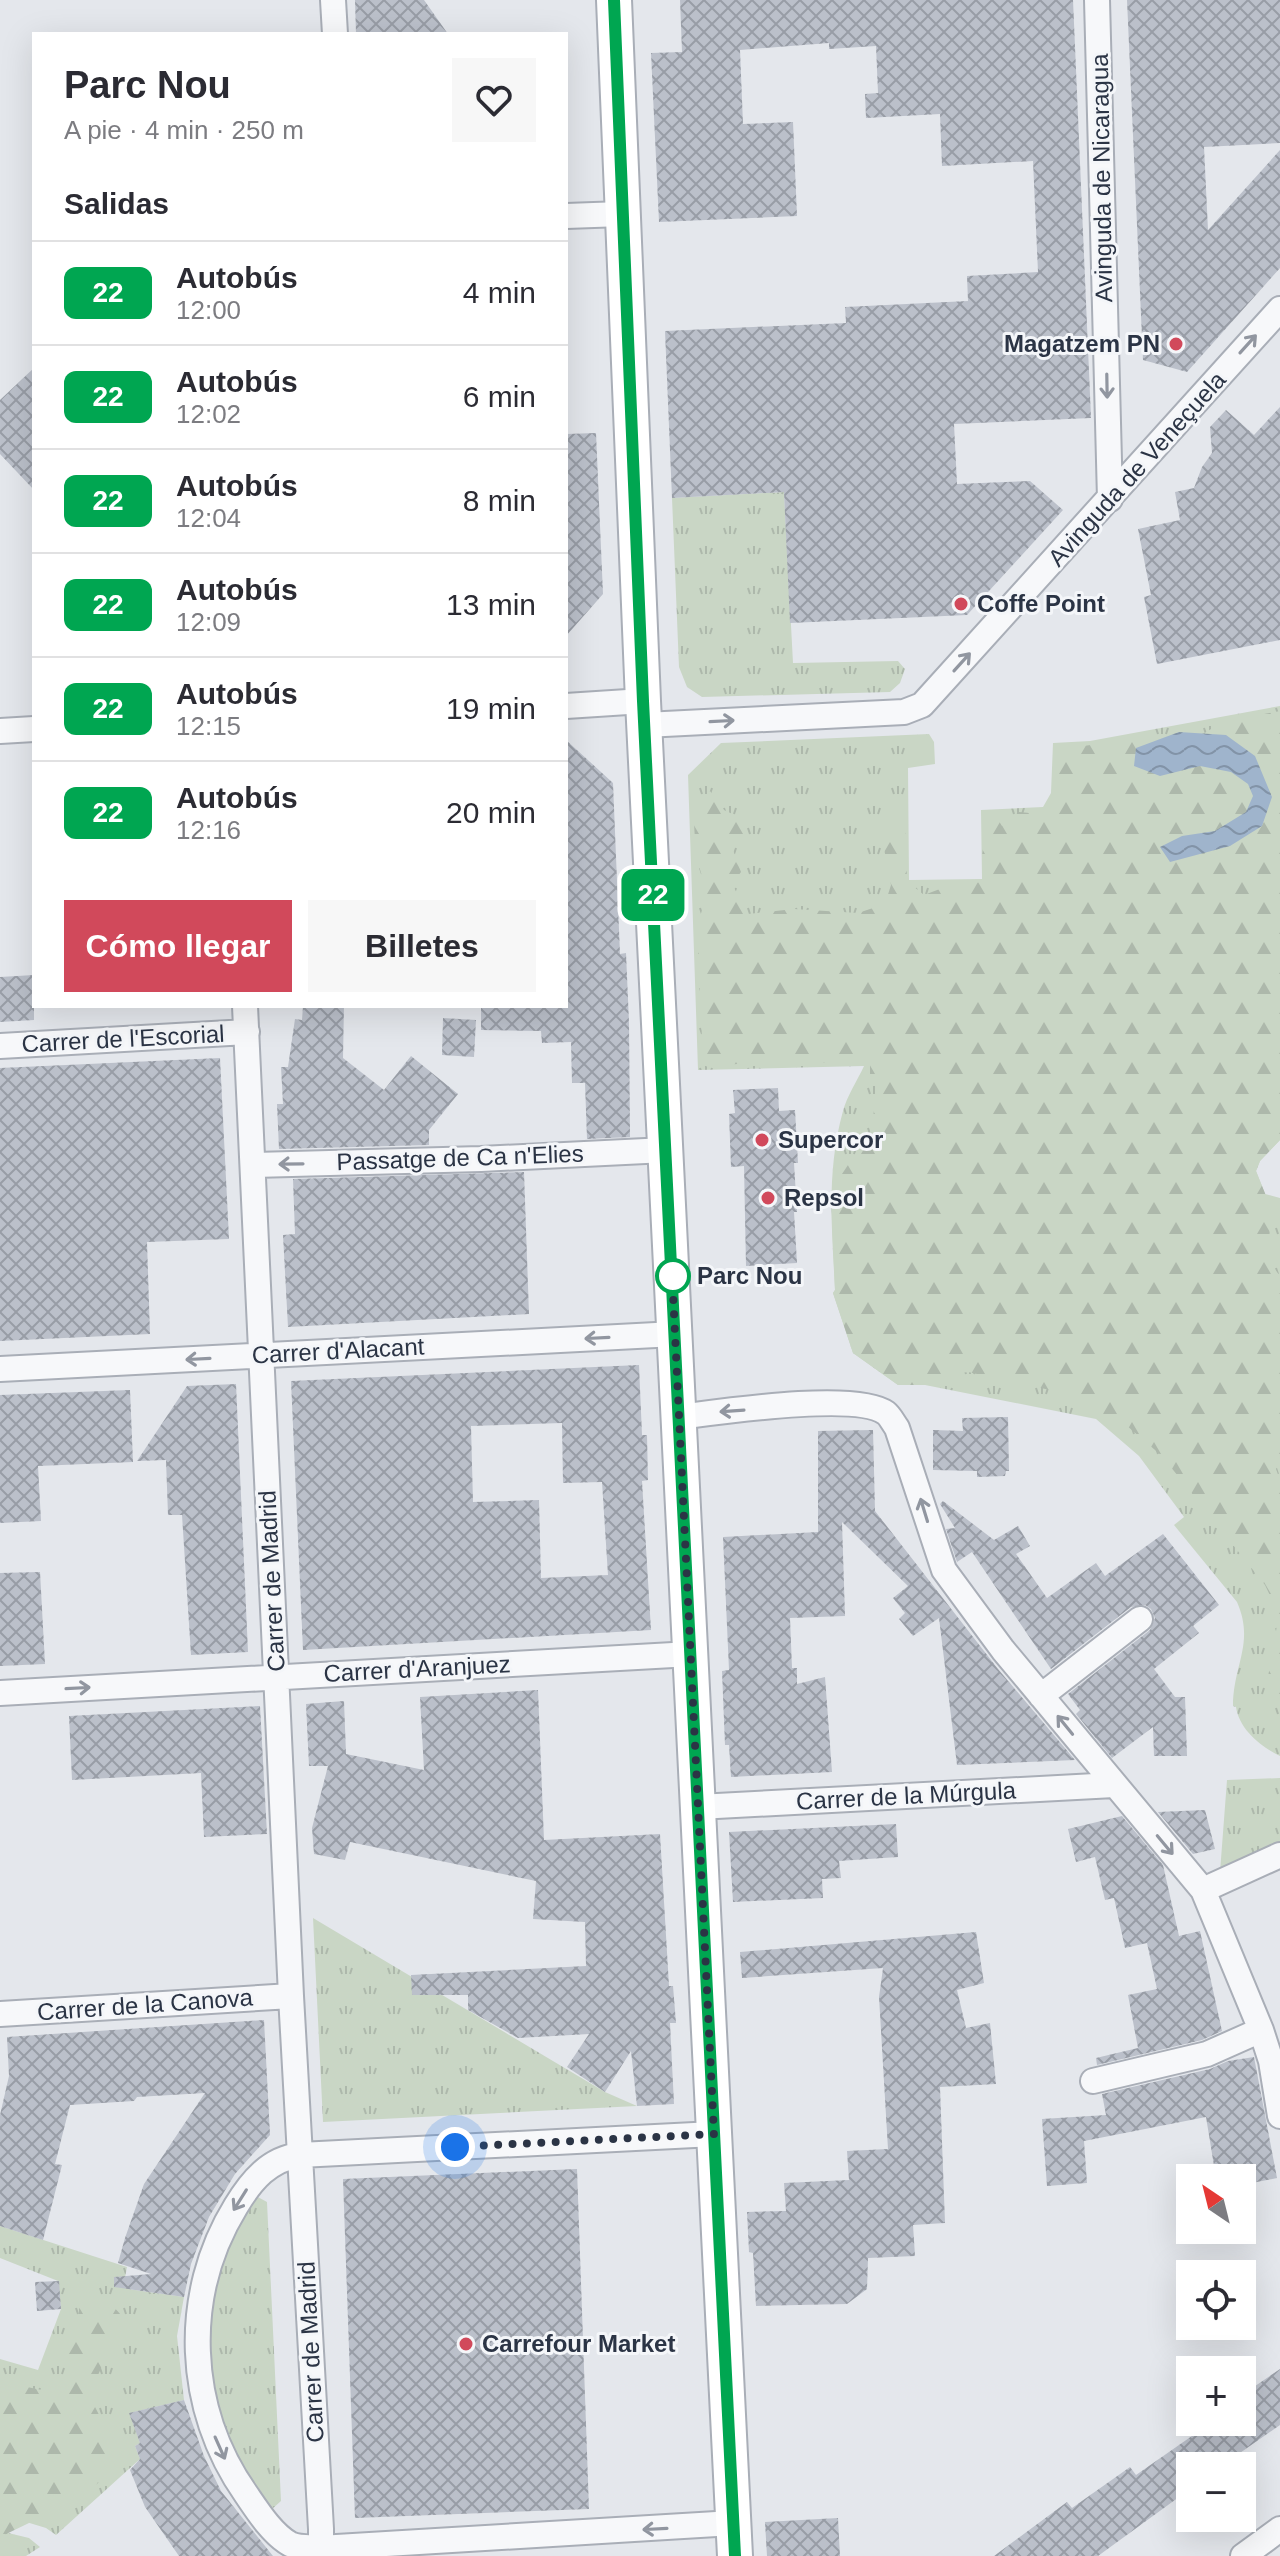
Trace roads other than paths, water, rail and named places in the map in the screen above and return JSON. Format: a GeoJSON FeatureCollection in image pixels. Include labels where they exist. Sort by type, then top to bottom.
{"type":"FeatureCollection","features":[{"type":"Feature","properties":{"kind":"main road"},"geometry":{"type":"LineString","coordinates":[[614,0],[644,713],[734,2540]]}},
{"type":"Feature","properties":{"kind":"street"},"geometry":{"type":"LineString","coordinates":[[333,0],[335,32]]}},
{"type":"Feature","properties":{"kind":"street","name":"Avinguda de Nicaragua"},"geometry":{"type":"LineString","coordinates":[[1097,0],[1110,499]]}},
{"type":"Feature","properties":{"kind":"street"},"geometry":{"type":"LineString","coordinates":[[568,216],[622,214]]}},
{"type":"Feature","properties":{"kind":"street","name":"Avinguda de Veneçuela"},"geometry":{"type":"LineString","coordinates":[[568,706],[644,713],[914,709],[922,705],[1280,309]]}},
{"type":"Feature","properties":{"kind":"street"},"geometry":{"type":"LineString","coordinates":[[0,731],[32,729]]}},
{"type":"Feature","properties":{"kind":"street","name":"Carrer de Madrid"},"geometry":{"type":"LineString","coordinates":[[245,1008],[320,2552]]}},
{"type":"Feature","properties":{"kind":"street","name":"Carrer de l'Escorial"},"geometry":{"type":"LineString","coordinates":[[0,1046],[247,1032]]}},
{"type":"Feature","properties":{"kind":"street","name":"Passatge de Ca n'Elies"},"geometry":{"type":"LineString","coordinates":[[253,1165],[666,1150]]}},
{"type":"Feature","properties":{"kind":"street","name":"Carrer d'Alacant"},"geometry":{"type":"LineString","coordinates":[[0,1369],[675,1334]]}},
{"type":"Feature","properties":{"kind":"street"},"geometry":{"type":"LineString","coordinates":[[679,1417],[822,1403],[865,1406],[886,1413],[897,1428],[944,1570],[1041,1696],[1203,1890],[1261,2030],[1271,2061],[1280,2116]]}},
{"type":"Feature","properties":{"kind":"street"},"geometry":{"type":"LineString","coordinates":[[1041,1696],[1140,1619]]}},
{"type":"Feature","properties":{"kind":"street","name":"Carrer d'Aranjuez"},"geometry":{"type":"LineString","coordinates":[[0,1693],[691,1654]]}},
{"type":"Feature","properties":{"kind":"street","name":"Carrer de la Múrgula"},"geometry":{"type":"LineString","coordinates":[[698,1807],[1114,1785]]}},
{"type":"Feature","properties":{"kind":"street"},"geometry":{"type":"LineString","coordinates":[[1203,1890],[1280,1855]]}},
{"type":"Feature","properties":{"kind":"street","name":"Carrer de la Canova"},"geometry":{"type":"LineString","coordinates":[[0,2014],[291,1996]]}},
{"type":"Feature","properties":{"kind":"street"},"geometry":{"type":"LineString","coordinates":[[1093,2081],[1207,2054],[1261,2030]]}},
{"type":"Feature","properties":{"kind":"street"},"geometry":{"type":"LineString","coordinates":[[714,2134],[300,2155],[282,2159],[263,2171],[248,2188],[219,2237],[209,2263],[199,2313],[198,2367],[201,2390],[215,2438],[258,2512],[291,2545],[320,2552],[734,2540]]}},
{"type":"Feature","properties":{"kind":"street"},"geometry":{"type":"LineString","coordinates":[[1243,2556],[1280,2529]]}},
{"type":"Feature","properties":{"kind":"water"},"geometry":{"type":"Polygon","coordinates":[[[1179,732],[1226,735],[1255,756],[1272,797],[1262,826],[1230,846],[1170,862],[1160,847],[1182,836],[1215,831],[1246,812],[1253,796],[1248,784],[1231,772],[1200,766],[1160,776],[1134,766],[1136,748],[1179,732]]]}},
{"type":"Feature","properties":{"kind":"place","name":"Magatzem PN"},"geometry":{"type":"Point","coordinates":[1176,344]}},
{"type":"Feature","properties":{"kind":"place","name":"Coffe Point"},"geometry":{"type":"Point","coordinates":[961,604]}},
{"type":"Feature","properties":{"kind":"place","name":"Supercor"},"geometry":{"type":"Point","coordinates":[762,1140]}},
{"type":"Feature","properties":{"kind":"place","name":"Repsol"},"geometry":{"type":"Point","coordinates":[768,1198]}},
{"type":"Feature","properties":{"kind":"place","name":"Parc Nou"},"geometry":{"type":"Point","coordinates":[673,1276]}},
{"type":"Feature","properties":{"kind":"place","name":"Carrefour Market"},"geometry":{"type":"Point","coordinates":[466,2344]}}]}
